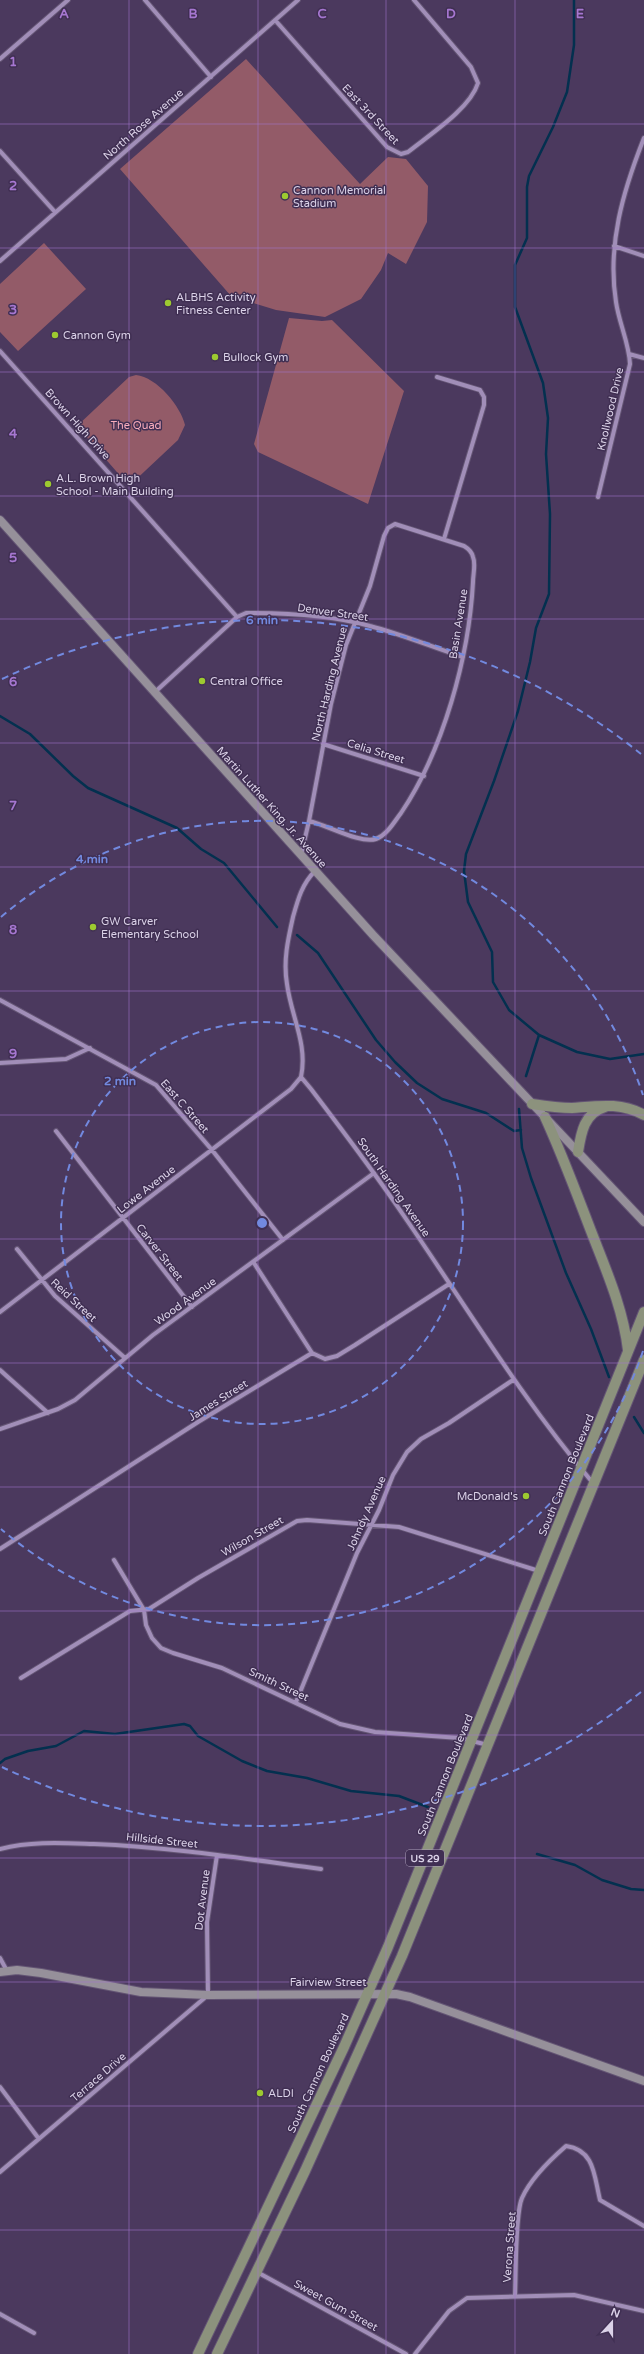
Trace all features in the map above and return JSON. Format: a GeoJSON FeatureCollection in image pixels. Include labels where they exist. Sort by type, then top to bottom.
{"type":"FeatureCollection","features":[{"type":"Feature","properties":{"kind":"main road","name":"Martin Luther King, Jr. Avenue"},"geometry":{"type":"LineString","coordinates":[[0,520],[315,871],[545,1117]]}},
{"type":"Feature","properties":{"kind":"main road"},"geometry":{"type":"LineString","coordinates":[[532,1104],[561,1108],[624,1106],[644,1115]]}},
{"type":"Feature","properties":{"kind":"main road"},"geometry":{"type":"LineString","coordinates":[[578,1152],[582,1131],[588,1118],[594,1112],[608,1106]]}},
{"type":"Feature","properties":{"kind":"main road"},"geometry":{"type":"LineString","coordinates":[[545,1117],[644,1222]]}},
{"type":"Feature","properties":{"kind":"main road"},"geometry":{"type":"LineString","coordinates":[[545,1117],[561,1152],[616,1297],[624,1324],[628,1352]]}},
{"type":"Feature","properties":{"kind":"main road","name":"US 29"},"geometry":{"type":"LineString","coordinates":[[628,1352],[644,1312]]}},
{"type":"Feature","properties":{"kind":"main road","name":"South Cannon Boulevard"},"geometry":{"type":"LineString","coordinates":[[200,2354],[368,1993],[472,1742],[628,1352]]}},
{"type":"Feature","properties":{"kind":"main road","name":"US 29"},"geometry":{"type":"LineString","coordinates":[[217,2354],[385,1994],[489,1745],[644,1360]]}},
{"type":"Feature","properties":{"kind":"main road"},"geometry":{"type":"LineString","coordinates":[[631,1393],[644,1383]]}},
{"type":"Feature","properties":{"kind":"main road","name":"Fairview Street"},"geometry":{"type":"LineString","coordinates":[[4,1971],[41,1973],[130,1991],[208,1995],[368,1993],[410,1997],[644,2081]]}},
{"type":"Feature","properties":{"kind":"street"},"geometry":{"type":"LineString","coordinates":[[0,59],[68,0]]}},
{"type":"Feature","properties":{"kind":"street"},"geometry":{"type":"LineString","coordinates":[[145,0],[211,76]]}},
{"type":"Feature","properties":{"kind":"street","name":"North Rose Avenue"},"geometry":{"type":"LineString","coordinates":[[0,261],[298,0]]}},
{"type":"Feature","properties":{"kind":"street","name":"East 3rd Street"},"geometry":{"type":"LineString","coordinates":[[275,20],[387,147],[401,154],[408,152],[463,106],[476,91],[478,83],[468,64],[414,0]]}},
{"type":"Feature","properties":{"kind":"street","name":"Knollwood Drive"},"geometry":{"type":"LineString","coordinates":[[598,497],[630,364],[629,354],[616,303],[613,275],[614,246],[621,204],[630,171],[644,138]]}},
{"type":"Feature","properties":{"kind":"street"},"geometry":{"type":"LineString","coordinates":[[0,151],[55,212]]}},
{"type":"Feature","properties":{"kind":"street"},"geometry":{"type":"LineString","coordinates":[[614,246],[644,256]]}},
{"type":"Feature","properties":{"kind":"street","name":"Brown High Drive"},"geometry":{"type":"LineString","coordinates":[[0,351],[237,617]]}},
{"type":"Feature","properties":{"kind":"street"},"geometry":{"type":"LineString","coordinates":[[629,354],[644,358]]}},
{"type":"Feature","properties":{"kind":"street"},"geometry":{"type":"LineString","coordinates":[[437,377],[480,390],[484,397],[484,405],[444,539]]}},
{"type":"Feature","properties":{"kind":"street","name":"Basin Avenue"},"geometry":{"type":"LineString","coordinates":[[310,821],[324,824],[360,839],[375,839],[383,835],[393,825],[424,776],[444,724],[463,657],[472,599],[474,559],[471,551],[464,546],[394,524]]}},
{"type":"Feature","properties":{"kind":"street","name":"North Harding Avenue"},"geometry":{"type":"LineString","coordinates":[[301,855],[310,821],[323,744],[333,697],[354,622],[370,586],[384,536],[388,528],[394,524]]}},
{"type":"Feature","properties":{"kind":"street","name":"Denver Street"},"geometry":{"type":"LineString","coordinates":[[237,617],[246,614],[261,613],[354,622],[371,626],[463,657]]}},
{"type":"Feature","properties":{"kind":"street"},"geometry":{"type":"LineString","coordinates":[[154,692],[237,617]]}},
{"type":"Feature","properties":{"kind":"street","name":"Celia Street"},"geometry":{"type":"LineString","coordinates":[[323,744],[424,776]]}},
{"type":"Feature","properties":{"kind":"street"},"geometry":{"type":"LineString","coordinates":[[301,1077],[303,1049],[287,984],[286,958],[299,896],[303,885],[315,871]]}},
{"type":"Feature","properties":{"kind":"street","name":"East C Street"},"geometry":{"type":"LineString","coordinates":[[0,1000],[156,1085],[212,1150],[283,1240]]}},
{"type":"Feature","properties":{"kind":"street"},"geometry":{"type":"LineString","coordinates":[[0,1063],[66,1059],[90,1048]]}},
{"type":"Feature","properties":{"kind":"street","name":"Lowe Avenue"},"geometry":{"type":"LineString","coordinates":[[0,1312],[291,1089],[301,1077]]}},
{"type":"Feature","properties":{"kind":"street","name":"South Harding Avenue"},"geometry":{"type":"LineString","coordinates":[[301,1077],[374,1174],[513,1380],[594,1484]]}},
{"type":"Feature","properties":{"kind":"street","name":"Carver Street"},"geometry":{"type":"LineString","coordinates":[[56,1131],[192,1307]]}},
{"type":"Feature","properties":{"kind":"street","name":"Wood Avenue"},"geometry":{"type":"LineString","coordinates":[[0,1430],[48,1413],[75,1400],[125,1358],[192,1307],[374,1174]]}},
{"type":"Feature","properties":{"kind":"street","name":"Reid Street"},"geometry":{"type":"LineString","coordinates":[[17,1249],[55,1296],[125,1358]]}},
{"type":"Feature","properties":{"kind":"street"},"geometry":{"type":"LineString","coordinates":[[254,1263],[312,1353],[325,1359],[337,1356],[449,1284]]}},
{"type":"Feature","properties":{"kind":"street","name":"James Street"},"geometry":{"type":"LineString","coordinates":[[0,1549],[198,1422],[312,1353]]}},
{"type":"Feature","properties":{"kind":"street"},"geometry":{"type":"LineString","coordinates":[[0,1370],[48,1413]]}},
{"type":"Feature","properties":{"kind":"street","name":"Johndy Avenue"},"geometry":{"type":"LineString","coordinates":[[296,1702],[357,1553],[393,1475],[407,1452],[421,1439],[449,1424],[513,1380]]}},
{"type":"Feature","properties":{"kind":"street","name":"Wilson Street"},"geometry":{"type":"LineString","coordinates":[[21,1678],[130,1610],[144,1610],[162,1602],[198,1578],[292,1523],[307,1520],[372,1523],[399,1527],[540,1572]]}},
{"type":"Feature","properties":{"kind":"street","name":"Smith Street"},"geometry":{"type":"LineString","coordinates":[[114,1560],[144,1610],[149,1632],[161,1648],[172,1653],[222,1668],[340,1724],[382,1733],[460,1738],[489,1745]]}},
{"type":"Feature","properties":{"kind":"street","name":"Hillside Street"},"geometry":{"type":"LineString","coordinates":[[0,1849],[26,1843],[48,1842],[143,1847],[321,1869]]}},
{"type":"Feature","properties":{"kind":"street","name":"Dot Avenue"},"geometry":{"type":"LineString","coordinates":[[208,1995],[207,1922],[217,1855]]}},
{"type":"Feature","properties":{"kind":"street"},"geometry":{"type":"LineString","coordinates":[[0,1958],[4,1971]]}},
{"type":"Feature","properties":{"kind":"street","name":"Terrace Drive"},"geometry":{"type":"LineString","coordinates":[[0,2172],[208,1995]]}},
{"type":"Feature","properties":{"kind":"street"},"geometry":{"type":"LineString","coordinates":[[0,2087],[39,2139]]}},
{"type":"Feature","properties":{"kind":"street","name":"Verona Street"},"geometry":{"type":"LineString","coordinates":[[515,2296],[518,2226],[522,2198],[551,2159],[566,2146],[576,2148],[586,2154],[592,2166],[600,2200],[644,2226]]}},
{"type":"Feature","properties":{"kind":"street","name":"Sweet Gum Street"},"geometry":{"type":"LineString","coordinates":[[257,2271],[406,2354]]}},
{"type":"Feature","properties":{"kind":"street"},"geometry":{"type":"LineString","coordinates":[[415,2354],[449,2311],[462,2300],[485,2296],[574,2295],[644,2311]]}},
{"type":"Feature","properties":{"kind":"street"},"geometry":{"type":"LineString","coordinates":[[0,2314],[34,2333]]}},
{"type":"Feature","properties":{"kind":"green space","name":"Cannon Memorial Stadium"},"geometry":{"type":"Polygon","coordinates":[[[246,59],[360,184],[388,157],[406,159],[428,186],[427,222],[406,264],[388,253],[381,270],[361,299],[325,317],[276,310],[231,296],[120,169],[246,59]]]}},
{"type":"Feature","properties":{"kind":"green space"},"geometry":{"type":"Polygon","coordinates":[[[44,243],[86,289],[18,351],[0,332],[0,284],[44,243]]]}},
{"type":"Feature","properties":{"kind":"green space"},"geometry":{"type":"Polygon","coordinates":[[[289,318],[322,321],[332,320],[404,391],[368,504],[258,452],[254,444],[289,318]]]}},
{"type":"Feature","properties":{"kind":"green space","name":"The Quad"},"geometry":{"type":"Polygon","coordinates":[[[136,375],[152,381],[167,394],[179,410],[185,425],[178,440],[129,486],[77,426],[129,377],[136,375]]]}},
{"type":"Feature","properties":{"kind":"waterway"},"geometry":{"type":"LineString","coordinates":[[574,0],[574,45],[567,92],[553,127],[529,176],[527,187],[527,238],[515,265],[515,307],[543,383],[548,418],[546,454],[550,514],[549,594],[536,628],[530,662],[518,711],[494,781],[466,854],[464,871],[468,902],[492,952],[493,982],[509,1010],[539,1035],[577,1052],[610,1059],[644,1054]]}},
{"type":"Feature","properties":{"kind":"waterway"},"geometry":{"type":"LineString","coordinates":[[0,716],[30,734],[73,776],[88,788],[177,828],[201,849],[224,863],[277,927]]}},
{"type":"Feature","properties":{"kind":"waterway"},"geometry":{"type":"LineString","coordinates":[[297,935],[318,953],[376,1040],[395,1062],[417,1083],[442,1099],[486,1113],[514,1131],[521,1130]]}},
{"type":"Feature","properties":{"kind":"waterway"},"geometry":{"type":"LineString","coordinates":[[526,1076],[539,1035]]}},
{"type":"Feature","properties":{"kind":"waterway"},"geometry":{"type":"LineString","coordinates":[[519,1109],[522,1148],[531,1178],[566,1273],[591,1329],[609,1377]]}},
{"type":"Feature","properties":{"kind":"waterway"},"geometry":{"type":"LineString","coordinates":[[634,1417],[644,1433]]}},
{"type":"Feature","properties":{"kind":"waterway"},"geometry":{"type":"LineString","coordinates":[[0,1763],[5,1759],[28,1751],[56,1746],[84,1731],[115,1734],[184,1724],[190,1726],[198,1736],[242,1761],[267,1771],[307,1778],[351,1791],[399,1796],[433,1809]]}},
{"type":"Feature","properties":{"kind":"waterway"},"geometry":{"type":"LineString","coordinates":[[537,1854],[575,1865],[602,1880],[631,1889],[644,1890]]}},
{"type":"Feature","properties":{"kind":"place","name":"Cannon Memorial Stadium"},"geometry":{"type":"Point","coordinates":[285,196]}},
{"type":"Feature","properties":{"kind":"place","name":"ALBHS Activity Fitness Center"},"geometry":{"type":"Point","coordinates":[168,303]}},
{"type":"Feature","properties":{"kind":"place","name":"Cannon Gym"},"geometry":{"type":"Point","coordinates":[55,335]}},
{"type":"Feature","properties":{"kind":"place","name":"Bullock Gym"},"geometry":{"type":"Point","coordinates":[215,357]}},
{"type":"Feature","properties":{"kind":"place","name":"A.L. Brown High School - Main Building"},"geometry":{"type":"Point","coordinates":[48,484]}},
{"type":"Feature","properties":{"kind":"place","name":"Central Office"},"geometry":{"type":"Point","coordinates":[202,681]}},
{"type":"Feature","properties":{"kind":"place","name":"GW Carver Elementary School"},"geometry":{"type":"Point","coordinates":[93,927]}},
{"type":"Feature","properties":{"kind":"place","name":"McDonald's"},"geometry":{"type":"Point","coordinates":[526,1496]}},
{"type":"Feature","properties":{"kind":"place","name":"ALDI"},"geometry":{"type":"Point","coordinates":[260,2093]}}]}
